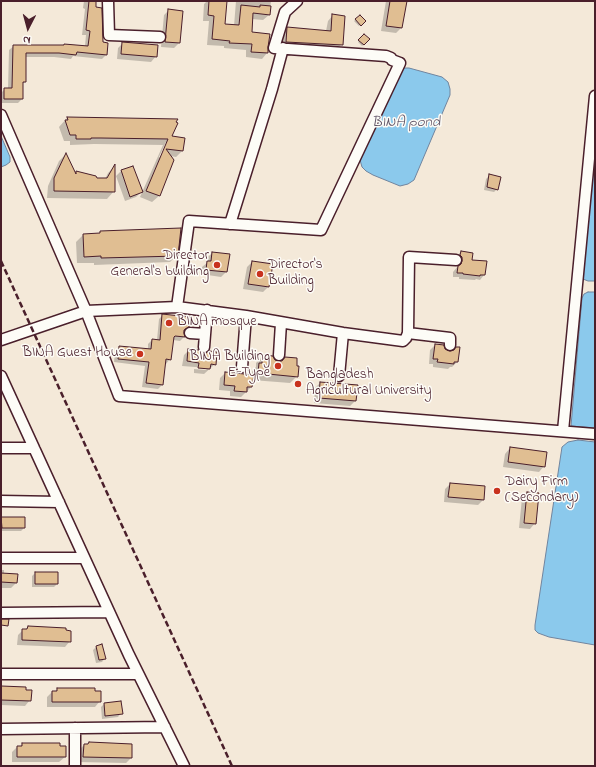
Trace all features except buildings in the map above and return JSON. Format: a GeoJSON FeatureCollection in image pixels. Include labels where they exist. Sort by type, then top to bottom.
{"type":"FeatureCollection","features":[{"type":"Feature","properties":{"kind":"street"},"geometry":{"type":"LineString","coordinates":[[108,1],[109,35],[160,37]]}},
{"type":"Feature","properties":{"kind":"street"},"geometry":{"type":"LineString","coordinates":[[177,307],[189,221],[321,230],[400,63],[386,56],[274,48],[285,12],[297,1]]}},
{"type":"Feature","properties":{"kind":"street"},"geometry":{"type":"LineString","coordinates":[[230,224],[283,48]]}},
{"type":"Feature","properties":{"kind":"street"},"geometry":{"type":"LineString","coordinates":[[563,431],[595,96]]}},
{"type":"Feature","properties":{"kind":"street"},"geometry":{"type":"LineString","coordinates":[[1,116],[86,311],[120,396],[595,434]]}},
{"type":"Feature","properties":{"kind":"street"},"geometry":{"type":"LineString","coordinates":[[1,340],[86,311],[177,307],[207,310],[343,333],[404,341],[408,333],[409,257],[456,260]]}},
{"type":"Feature","properties":{"kind":"street"},"geometry":{"type":"LineString","coordinates":[[204,347],[207,310]]}},
{"type":"Feature","properties":{"kind":"street"},"geometry":{"type":"LineString","coordinates":[[242,367],[246,316]]}},
{"type":"Feature","properties":{"kind":"street"},"geometry":{"type":"LineString","coordinates":[[279,355],[281,322]]}},
{"type":"Feature","properties":{"kind":"street"},"geometry":{"type":"LineString","coordinates":[[190,333],[205,334]]}},
{"type":"Feature","properties":{"kind":"street"},"geometry":{"type":"LineString","coordinates":[[339,376],[343,333]]}},
{"type":"Feature","properties":{"kind":"street"},"geometry":{"type":"LineString","coordinates":[[408,333],[450,338],[450,345]]}},
{"type":"Feature","properties":{"kind":"street"},"geometry":{"type":"LineString","coordinates":[[1,376],[138,674],[184,766]]}},
{"type":"Feature","properties":{"kind":"street"},"geometry":{"type":"LineString","coordinates":[[1,448],[34,448]]}},
{"type":"Feature","properties":{"kind":"street"},"geometry":{"type":"LineString","coordinates":[[1,501],[59,502]]}},
{"type":"Feature","properties":{"kind":"street"},"geometry":{"type":"LineString","coordinates":[[1,558],[84,558]]}},
{"type":"Feature","properties":{"kind":"street"},"geometry":{"type":"LineString","coordinates":[[1,613],[109,612]]}},
{"type":"Feature","properties":{"kind":"street"},"geometry":{"type":"LineString","coordinates":[[1,674],[138,674]]}},
{"type":"Feature","properties":{"kind":"street"},"geometry":{"type":"LineString","coordinates":[[1,729],[165,727]]}},
{"type":"Feature","properties":{"kind":"street"},"geometry":{"type":"LineString","coordinates":[[75,728],[75,766]]}},
{"type":"Feature","properties":{"kind":"shaded area","name":"Bangladesh Agricultural University"},"geometry":{"type":"Polygon","coordinates":[[[1,1],[595,1],[595,766],[1,766],[1,1]]]}},
{"type":"Feature","properties":{"kind":"water","name":"BINA pond"},"geometry":{"type":"Polygon","coordinates":[[[403,68],[409,68],[442,77],[448,82],[450,95],[414,180],[408,184],[400,186],[366,171],[362,167],[360,160],[403,68]]]}},
{"type":"Feature","properties":{"kind":"water"},"geometry":{"type":"Polygon","coordinates":[[[595,135],[595,281],[588,281],[583,279],[580,274],[595,135]]]}},
{"type":"Feature","properties":{"kind":"water"},"geometry":{"type":"Polygon","coordinates":[[[1,136],[10,157],[10,162],[1,167],[1,136]]]}},
{"type":"Feature","properties":{"kind":"water"},"geometry":{"type":"Polygon","coordinates":[[[588,292],[595,292],[595,428],[571,426],[582,298],[584,294],[588,292]]]}},
{"type":"Feature","properties":{"kind":"water"},"geometry":{"type":"Polygon","coordinates":[[[578,440],[595,442],[595,645],[549,637],[538,633],[535,630],[562,447],[568,442],[578,440]]]}},
{"type":"Feature","properties":{"kind":"railway"},"geometry":{"type":"LineString","coordinates":[[1,261],[232,766]]}},
{"type":"Feature","properties":{"kind":"place","name":"Director General's building"},"geometry":{"type":"Point","coordinates":[217,265]}},
{"type":"Feature","properties":{"kind":"place","name":"Director's Building"},"geometry":{"type":"Point","coordinates":[260,274]}},
{"type":"Feature","properties":{"kind":"place","name":"BINA mosque"},"geometry":{"type":"Point","coordinates":[169,323]}},
{"type":"Feature","properties":{"kind":"place","name":"BINA Guest House"},"geometry":{"type":"Point","coordinates":[140,354]}},
{"type":"Feature","properties":{"kind":"place","name":"BINA Building E-Type"},"geometry":{"type":"Point","coordinates":[278,366]}},
{"type":"Feature","properties":{"kind":"place","name":"Bangladesh Agricultural University"},"geometry":{"type":"Point","coordinates":[298,384]}},
{"type":"Feature","properties":{"kind":"place","name":"Dairy Firm (Secondary)"},"geometry":{"type":"Point","coordinates":[497,491]}}]}
